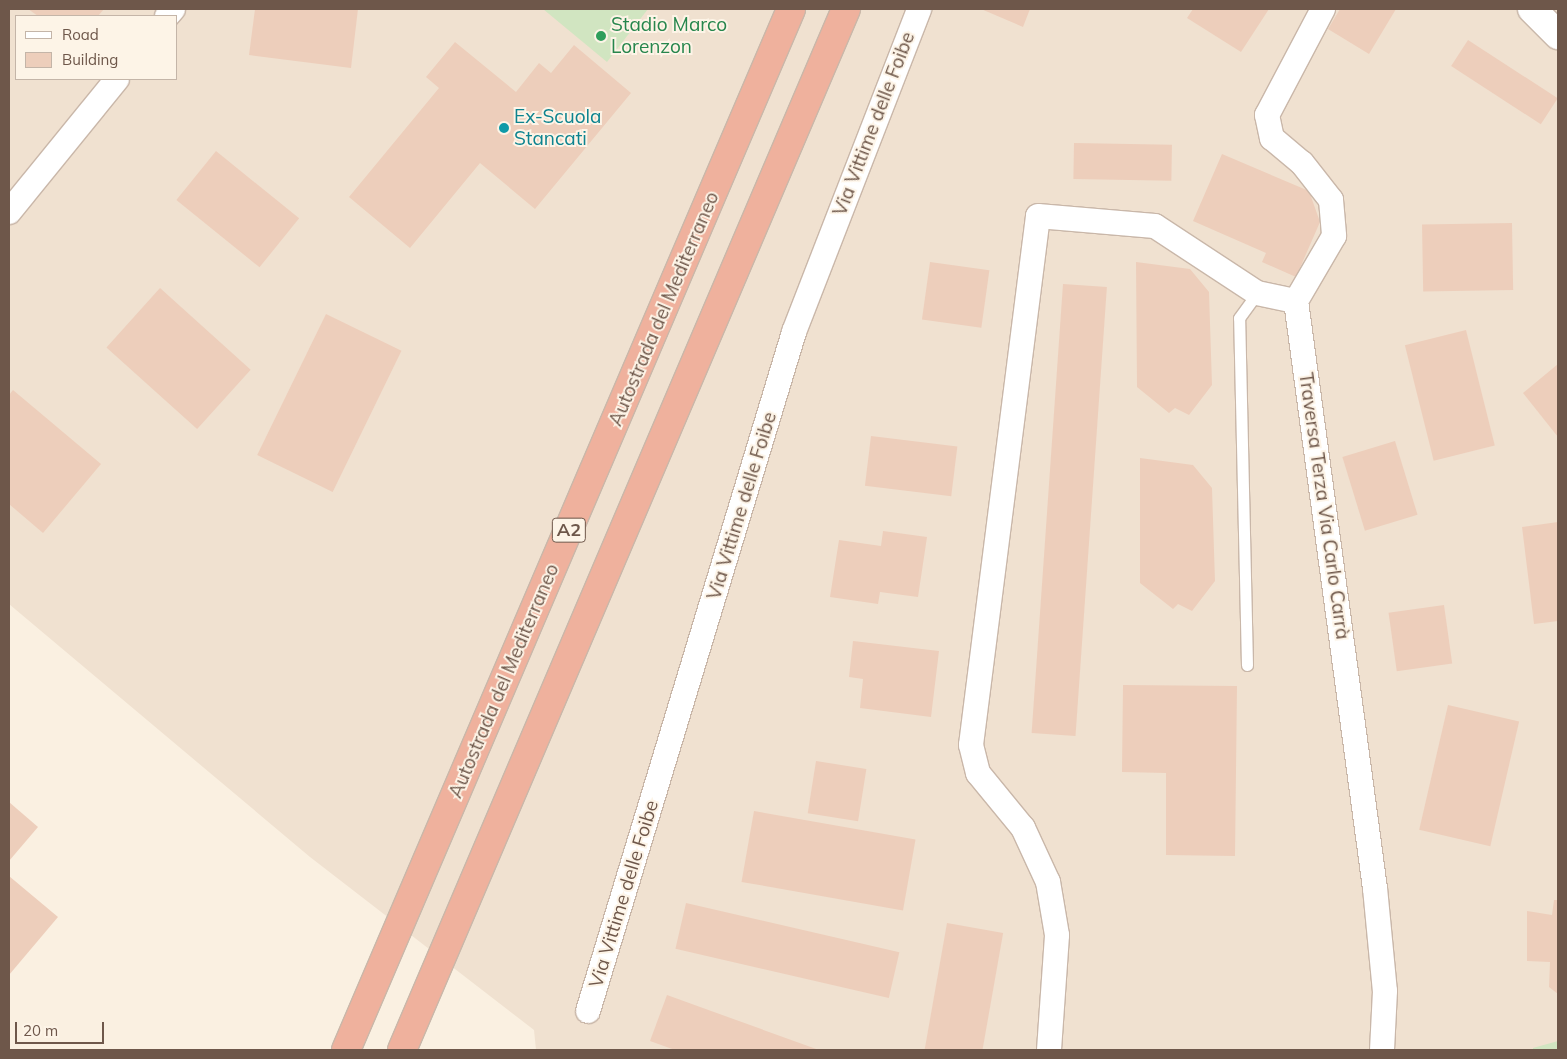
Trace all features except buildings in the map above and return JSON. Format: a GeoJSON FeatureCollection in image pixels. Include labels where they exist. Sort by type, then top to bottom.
{"type":"FeatureCollection","features":[{"type":"Feature","properties":{"kind":"highway","name":"Autostrada del Mediterraneo"},"geometry":{"type":"LineString","coordinates":[[346,1050],[791,9]]}},
{"type":"Feature","properties":{"kind":"highway"},"geometry":{"type":"LineString","coordinates":[[402,1050],[846,9]]}},
{"type":"Feature","properties":{"kind":"main road"},"geometry":{"type":"LineString","coordinates":[[1532,9],[1558,35]]}},
{"type":"Feature","properties":{"kind":"street","name":"Via Vittime delle Foibe"},"geometry":{"type":"LineString","coordinates":[[588,1012],[794,332],[919,9]]}},
{"type":"Feature","properties":{"kind":"street"},"geometry":{"type":"LineString","coordinates":[[1049,1050],[1057,935],[1048,882],[1023,828],[978,773],[971,745],[1038,216],[1156,226],[1257,293],[1296,301],[1334,236],[1331,200],[1302,163],[1272,138],[1267,115],[1323,9]]}},
{"type":"Feature","properties":{"kind":"street"},"geometry":{"type":"LineString","coordinates":[[9,212],[116,80]]}},
{"type":"Feature","properties":{"kind":"street","name":"Traversa Terza Via Carlo Carrà"},"geometry":{"type":"LineString","coordinates":[[1296,301],[1375,888],[1385,992],[1382,1050]]}},
{"type":"Feature","properties":{"kind":"lane"},"geometry":{"type":"LineString","coordinates":[[1247,665],[1239,318],[1257,293]]}},
{"type":"Feature","properties":{"kind":"shaded area"},"geometry":{"type":"Polygon","coordinates":[[[9,9],[1558,9],[1558,1050],[536,1050],[534,1030],[310,857],[9,604],[9,9]]]}},
{"type":"Feature","properties":{"kind":"green space","name":"Stadio Marco Lorenzon"},"geometry":{"type":"Polygon","coordinates":[[[543,9],[648,9],[607,62],[543,9]]]}},
{"type":"Feature","properties":{"kind":"green space"},"geometry":{"type":"Polygon","coordinates":[[[1558,1041],[1558,1050],[1533,1050],[1533,1048],[1558,1041]]]}},
{"type":"Feature","properties":{"kind":"place","name":"Stadio Marco Lorenzon"},"geometry":{"type":"Point","coordinates":[601,36]}},
{"type":"Feature","properties":{"kind":"place","name":"Ex-Scuola Stancati"},"geometry":{"type":"Point","coordinates":[504,128]}}]}
